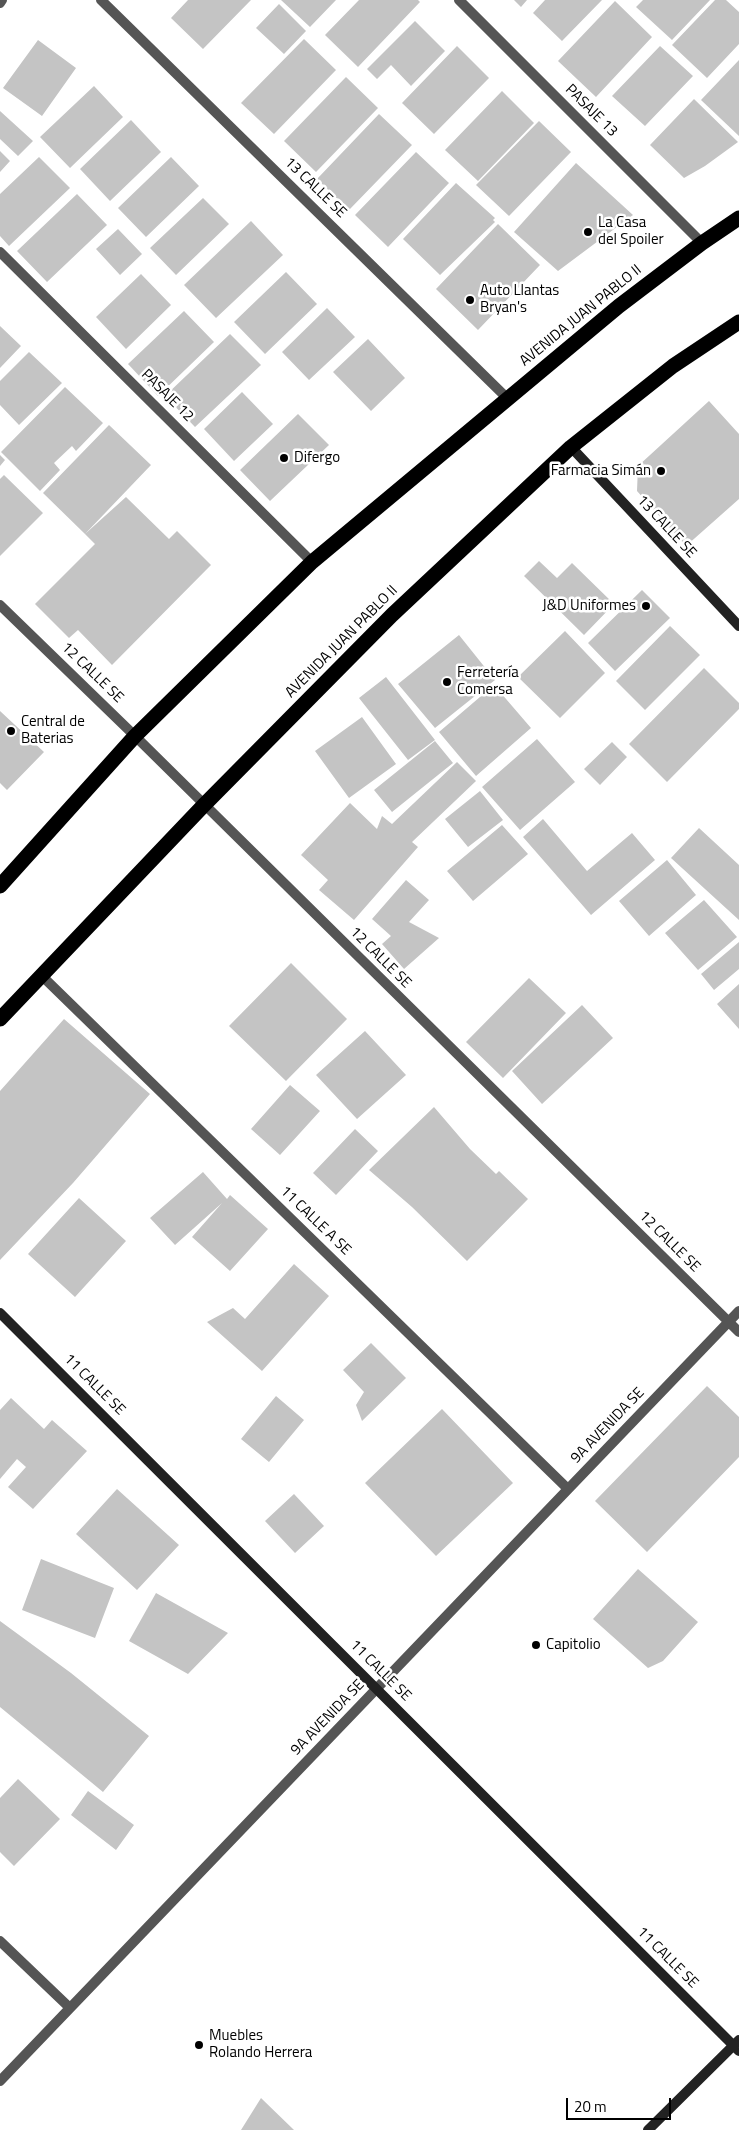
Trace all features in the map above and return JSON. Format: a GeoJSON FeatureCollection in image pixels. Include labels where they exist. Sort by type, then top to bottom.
{"type":"FeatureCollection","features":[{"type":"Feature","properties":{"kind":"highway","name":"AVENIDA JUAN PABLO II"},"geometry":{"type":"LineString","coordinates":[[0,886],[136,736],[312,562],[619,306],[702,243],[739,218]]}},
{"type":"Feature","properties":{"kind":"highway","name":"AVENIDA JUAN PABLO II"},"geometry":{"type":"LineString","coordinates":[[0,1020],[40,975],[204,805],[392,615],[571,447],[673,366],[739,322]]}},
{"type":"Feature","properties":{"kind":"street","name":"13 CALLE SE"},"geometry":{"type":"LineString","coordinates":[[101,0],[507,398]]}},
{"type":"Feature","properties":{"kind":"street","name":"PASAJE 13"},"geometry":{"type":"LineString","coordinates":[[459,0],[702,243]]}},
{"type":"Feature","properties":{"kind":"street","name":"PASAJE 12"},"geometry":{"type":"LineString","coordinates":[[0,252],[312,562]]}},
{"type":"Feature","properties":{"kind":"street","name":"13 CALLE SE"},"geometry":{"type":"LineString","coordinates":[[571,447],[739,626]]}},
{"type":"Feature","properties":{"kind":"street","name":"12 CALLE SE"},"geometry":{"type":"LineString","coordinates":[[0,605],[136,736],[739,1332]]}},
{"type":"Feature","properties":{"kind":"street","name":"11 CALLE A SE"},"geometry":{"type":"LineString","coordinates":[[40,975],[568,1489]]}},
{"type":"Feature","properties":{"kind":"street","name":"9A AVENIDA SE"},"geometry":{"type":"LineString","coordinates":[[0,2080],[739,1311]]}},
{"type":"Feature","properties":{"kind":"street","name":"11 CALLE SE"},"geometry":{"type":"LineString","coordinates":[[0,1313],[737,2046]]}},
{"type":"Feature","properties":{"kind":"street"},"geometry":{"type":"LineString","coordinates":[[0,1941],[70,2008]]}},
{"type":"Feature","properties":{"kind":"street"},"geometry":{"type":"LineString","coordinates":[[648,2130],[737,2046]]}},
{"type":"Feature","properties":{"kind":"building"},"geometry":{"type":"Polygon","coordinates":[[[188,0],[251,0],[203,49],[171,18],[188,0]]]}},
{"type":"Feature","properties":{"kind":"building"},"geometry":{"type":"Polygon","coordinates":[[[281,0],[336,0],[310,27],[281,0]]]}},
{"type":"Feature","properties":{"kind":"building"},"geometry":{"type":"Polygon","coordinates":[[[359,0],[418,0],[420,2],[358,67],[325,35],[359,0]]]}},
{"type":"Feature","properties":{"kind":"building"},"geometry":{"type":"Polygon","coordinates":[[[514,0],[527,0],[521,7],[514,0]]]}},
{"type":"Feature","properties":{"kind":"building"},"geometry":{"type":"Polygon","coordinates":[[[545,0],[602,0],[562,41],[533,13],[545,0]]]}},
{"type":"Feature","properties":{"kind":"building"},"geometry":{"type":"Polygon","coordinates":[[[643,0],[710,0],[672,40],[636,7],[643,0]]]}},
{"type":"Feature","properties":{"kind":"building"},"geometry":{"type":"Polygon","coordinates":[[[715,0],[726,0],[739,12],[739,44],[707,78],[672,45],[715,0]]]}},
{"type":"Feature","properties":{"kind":"building"},"geometry":{"type":"Polygon","coordinates":[[[615,1],[652,37],[596,97],[558,61],[615,1]]]}},
{"type":"Feature","properties":{"kind":"building"},"geometry":{"type":"Polygon","coordinates":[[[279,4],[306,31],[284,54],[256,28],[279,4]]]}},
{"type":"Feature","properties":{"kind":"building"},"geometry":{"type":"Polygon","coordinates":[[[415,21],[445,51],[411,86],[391,65],[377,79],[367,69],[415,21]]]}},
{"type":"Feature","properties":{"kind":"building"},"geometry":{"type":"Polygon","coordinates":[[[304,39],[336,70],[274,134],[241,103],[304,39]]]}},
{"type":"Feature","properties":{"kind":"building"},"geometry":{"type":"Polygon","coordinates":[[[38,40],[76,68],[42,116],[3,88],[38,40]]]}},
{"type":"Feature","properties":{"kind":"building"},"geometry":{"type":"Polygon","coordinates":[[[457,46],[489,78],[434,134],[402,103],[457,46]]]}},
{"type":"Feature","properties":{"kind":"building"},"geometry":{"type":"Polygon","coordinates":[[[660,46],[693,76],[645,126],[612,96],[660,46]]]}},
{"type":"Feature","properties":{"kind":"building"},"geometry":{"type":"Polygon","coordinates":[[[739,60],[739,136],[701,100],[739,60]]]}},
{"type":"Feature","properties":{"kind":"building"},"geometry":{"type":"Polygon","coordinates":[[[346,77],[378,108],[316,172],[284,141],[346,77]]]}},
{"type":"Feature","properties":{"kind":"building"},"geometry":{"type":"Polygon","coordinates":[[[94,86],[123,117],[70,168],[40,137],[94,86]]]}},
{"type":"Feature","properties":{"kind":"building"},"geometry":{"type":"Polygon","coordinates":[[[502,91],[534,123],[478,181],[445,150],[502,91]]]}},
{"type":"Feature","properties":{"kind":"building"},"geometry":{"type":"Polygon","coordinates":[[[694,99],[738,142],[705,166],[684,178],[650,145],[694,99]]]}},
{"type":"Feature","properties":{"kind":"building"},"geometry":{"type":"Polygon","coordinates":[[[0,111],[33,141],[18,156],[0,139],[0,111]]]}},
{"type":"Feature","properties":{"kind":"building"},"geometry":{"type":"Polygon","coordinates":[[[379,114],[412,145],[349,210],[317,179],[379,114]]]}},
{"type":"Feature","properties":{"kind":"building"},"geometry":{"type":"Polygon","coordinates":[[[131,120],[161,152],[110,201],[80,169],[131,120]]]}},
{"type":"Feature","properties":{"kind":"building"},"geometry":{"type":"Polygon","coordinates":[[[539,121],[571,152],[509,216],[476,185],[539,121]]]}},
{"type":"Feature","properties":{"kind":"building"},"geometry":{"type":"Polygon","coordinates":[[[0,151],[10,161],[0,172],[0,151]]]}},
{"type":"Feature","properties":{"kind":"building"},"geometry":{"type":"Polygon","coordinates":[[[416,152],[449,183],[388,247],[355,215],[416,152]]]}},
{"type":"Feature","properties":{"kind":"building"},"geometry":{"type":"Polygon","coordinates":[[[39,157],[70,188],[9,246],[0,236],[0,194],[39,157]]]}},
{"type":"Feature","properties":{"kind":"building"},"geometry":{"type":"Polygon","coordinates":[[[171,157],[199,186],[146,237],[118,208],[171,157]]]}},
{"type":"Feature","properties":{"kind":"building"},"geometry":{"type":"Polygon","coordinates":[[[576,163],[633,215],[558,271],[514,232],[576,163]]]}},
{"type":"Feature","properties":{"kind":"building"},"geometry":{"type":"Polygon","coordinates":[[[456,183],[495,218],[493,220],[495,222],[440,275],[403,239],[456,183]]]}},
{"type":"Feature","properties":{"kind":"building"},"geometry":{"type":"Polygon","coordinates":[[[77,194],[107,225],[47,282],[17,251],[77,194]]]}},
{"type":"Feature","properties":{"kind":"building"},"geometry":{"type":"Polygon","coordinates":[[[203,198],[229,224],[176,275],[150,248],[203,198]]]}},
{"type":"Feature","properties":{"kind":"building"},"geometry":{"type":"Polygon","coordinates":[[[251,221],[283,255],[216,318],[184,285],[251,221]]]}},
{"type":"Feature","properties":{"kind":"building"},"geometry":{"type":"Polygon","coordinates":[[[498,224],[540,265],[478,330],[436,289],[498,224]]]}},
{"type":"Feature","properties":{"kind":"building"},"geometry":{"type":"Polygon","coordinates":[[[118,229],[142,254],[120,275],[96,249],[118,229]]]}},
{"type":"Feature","properties":{"kind":"building"},"geometry":{"type":"Polygon","coordinates":[[[286,272],[317,304],[265,354],[234,322],[286,272]]]}},
{"type":"Feature","properties":{"kind":"building"},"geometry":{"type":"Polygon","coordinates":[[[141,274],[171,305],[126,349],[96,317],[141,274]]]}},
{"type":"Feature","properties":{"kind":"building"},"geometry":{"type":"Polygon","coordinates":[[[327,308],[355,337],[309,380],[282,352],[327,308]]]}},
{"type":"Feature","properties":{"kind":"building"},"geometry":{"type":"Polygon","coordinates":[[[184,311],[214,342],[158,396],[128,364],[184,311]]]}},
{"type":"Feature","properties":{"kind":"building"},"geometry":{"type":"Polygon","coordinates":[[[0,326],[21,346],[0,368],[0,326]]]}},
{"type":"Feature","properties":{"kind":"building"},"geometry":{"type":"Polygon","coordinates":[[[230,334],[261,365],[195,427],[165,396],[230,334]]]}},
{"type":"Feature","properties":{"kind":"building"},"geometry":{"type":"Polygon","coordinates":[[[368,339],[405,378],[371,411],[333,372],[368,339]]]}},
{"type":"Feature","properties":{"kind":"building"},"geometry":{"type":"Polygon","coordinates":[[[29,352],[62,383],[19,425],[0,405],[0,381],[29,352]]]}},
{"type":"Feature","properties":{"kind":"building"},"geometry":{"type":"Polygon","coordinates":[[[65,387],[103,423],[76,451],[72,446],[54,463],[60,470],[40,491],[1,452],[65,387]]]}},
{"type":"Feature","properties":{"kind":"building"},"geometry":{"type":"Polygon","coordinates":[[[242,392],[273,424],[234,461],[204,429],[242,392]]]}},
{"type":"Feature","properties":{"kind":"building"},"geometry":{"type":"Polygon","coordinates":[[[709,401],[739,434],[739,499],[686,546],[637,491],[638,466],[709,401]]]}},
{"type":"Feature","properties":{"kind":"building","name":"Difergo"},"geometry":{"type":"Polygon","coordinates":[[[298,414],[329,445],[270,501],[240,470],[298,414]]]}},
{"type":"Feature","properties":{"kind":"building"},"geometry":{"type":"Polygon","coordinates":[[[109,425],[151,465],[85,534],[43,493],[109,425]]]}},
{"type":"Feature","properties":{"kind":"building"},"geometry":{"type":"Polygon","coordinates":[[[0,455],[5,460],[0,466],[0,455]]]}},
{"type":"Feature","properties":{"kind":"building"},"geometry":{"type":"Polygon","coordinates":[[[4,475],[43,513],[0,556],[0,479],[4,475]]]}},
{"type":"Feature","properties":{"kind":"building"},"geometry":{"type":"Polygon","coordinates":[[[126,497],[169,539],[177,531],[211,565],[112,665],[78,630],[69,638],[35,604],[95,544],[85,534],[126,497]]]}},
{"type":"Feature","properties":{"kind":"building"},"geometry":{"type":"Polygon","coordinates":[[[539,561],[557,578],[572,563],[614,604],[584,635],[524,576],[539,561]]]}},
{"type":"Feature","properties":{"kind":"building"},"geometry":{"type":"Polygon","coordinates":[[[642,590],[670,618],[615,671],[588,643],[642,590]]]}},
{"type":"Feature","properties":{"kind":"building"},"geometry":{"type":"Polygon","coordinates":[[[670,626],[700,655],[645,710],[616,681],[670,626]]]}},
{"type":"Feature","properties":{"kind":"building"},"geometry":{"type":"Polygon","coordinates":[[[565,631],[605,673],[560,718],[518,677],[565,631]]]}},
{"type":"Feature","properties":{"kind":"building","name":"Ferretería Comersa"},"geometry":{"type":"Polygon","coordinates":[[[459,635],[495,680],[435,728],[398,684],[459,635]]]}},
{"type":"Feature","properties":{"kind":"building"},"geometry":{"type":"Polygon","coordinates":[[[704,668],[739,703],[739,709],[667,782],[629,744],[704,668]]]}},
{"type":"Feature","properties":{"kind":"building"},"geometry":{"type":"Polygon","coordinates":[[[386,677],[435,740],[408,760],[359,698],[386,677]]]}},
{"type":"Feature","properties":{"kind":"building"},"geometry":{"type":"Polygon","coordinates":[[[494,685],[531,728],[476,776],[439,732],[494,685]]]}},
{"type":"Feature","properties":{"kind":"building","name":"Central de Baterias"},"geometry":{"type":"Polygon","coordinates":[[[0,711],[44,752],[7,790],[0,783],[0,711]]]}},
{"type":"Feature","properties":{"kind":"building"},"geometry":{"type":"Polygon","coordinates":[[[362,717],[396,764],[349,798],[315,751],[362,717]]]}},
{"type":"Feature","properties":{"kind":"building"},"geometry":{"type":"Polygon","coordinates":[[[537,739],[575,782],[520,830],[482,787],[537,739]]]}},
{"type":"Feature","properties":{"kind":"building"},"geometry":{"type":"Polygon","coordinates":[[[435,741],[453,763],[392,812],[374,790],[435,741]]]}},
{"type":"Feature","properties":{"kind":"building"},"geometry":{"type":"Polygon","coordinates":[[[612,742],[627,757],[600,785],[584,769],[612,742]]]}},
{"type":"Feature","properties":{"kind":"building"},"geometry":{"type":"Polygon","coordinates":[[[457,762],[476,781],[412,842],[418,847],[354,920],[319,890],[328,880],[301,855],[350,803],[377,829],[382,816],[392,824],[457,762]]]}},
{"type":"Feature","properties":{"kind":"building"},"geometry":{"type":"Polygon","coordinates":[[[480,791],[503,820],[468,847],[445,819],[480,791]]]}},
{"type":"Feature","properties":{"kind":"building"},"geometry":{"type":"Polygon","coordinates":[[[543,819],[587,871],[632,833],[655,860],[591,915],[523,837],[543,819]]]}},
{"type":"Feature","properties":{"kind":"building"},"geometry":{"type":"Polygon","coordinates":[[[502,825],[528,854],[473,901],[447,871],[502,825]]]}},
{"type":"Feature","properties":{"kind":"building"},"geometry":{"type":"Polygon","coordinates":[[[699,828],[739,865],[739,920],[671,858],[699,828]]]}},
{"type":"Feature","properties":{"kind":"building"},"geometry":{"type":"Polygon","coordinates":[[[667,860],[696,895],[649,936],[619,901],[667,860]]]}},
{"type":"Feature","properties":{"kind":"building"},"geometry":{"type":"Polygon","coordinates":[[[406,880],[429,900],[409,922],[439,938],[404,969],[382,944],[391,936],[372,919],[406,880]]]}},
{"type":"Feature","properties":{"kind":"building"},"geometry":{"type":"Polygon","coordinates":[[[704,900],[737,937],[698,970],[665,933],[704,900]]]}},
{"type":"Feature","properties":{"kind":"building"},"geometry":{"type":"Polygon","coordinates":[[[739,942],[739,969],[714,990],[701,974],[739,942]]]}},
{"type":"Feature","properties":{"kind":"building"},"geometry":{"type":"Polygon","coordinates":[[[291,963],[347,1019],[286,1081],[229,1026],[291,963]]]}},
{"type":"Feature","properties":{"kind":"building"},"geometry":{"type":"Polygon","coordinates":[[[529,978],[566,1013],[503,1078],[466,1042],[529,978]]]}},
{"type":"Feature","properties":{"kind":"building"},"geometry":{"type":"Polygon","coordinates":[[[739,984],[739,1029],[717,1004],[739,984]]]}},
{"type":"Feature","properties":{"kind":"building"},"geometry":{"type":"Polygon","coordinates":[[[582,1005],[613,1038],[542,1104],[512,1071],[582,1005]]]}},
{"type":"Feature","properties":{"kind":"building"},"geometry":{"type":"Polygon","coordinates":[[[64,1019],[150,1094],[73,1183],[0,1260],[0,1091],[64,1019]]]}},
{"type":"Feature","properties":{"kind":"building"},"geometry":{"type":"Polygon","coordinates":[[[365,1031],[406,1075],[357,1119],[316,1075],[365,1031]]]}},
{"type":"Feature","properties":{"kind":"building"},"geometry":{"type":"Polygon","coordinates":[[[290,1085],[320,1111],[280,1155],[251,1129],[290,1085]]]}},
{"type":"Feature","properties":{"kind":"building"},"geometry":{"type":"Polygon","coordinates":[[[434,1107],[470,1149],[496,1174],[499,1171],[528,1199],[467,1261],[412,1207],[369,1170],[434,1107]]]}},
{"type":"Feature","properties":{"kind":"building"},"geometry":{"type":"Polygon","coordinates":[[[355,1129],[378,1151],[336,1195],[313,1173],[355,1129]]]}},
{"type":"Feature","properties":{"kind":"building"},"geometry":{"type":"Polygon","coordinates":[[[203,1172],[227,1199],[230,1195],[268,1229],[230,1271],[192,1237],[222,1203],[175,1245],[150,1218],[203,1172]]]}},
{"type":"Feature","properties":{"kind":"building"},"geometry":{"type":"Polygon","coordinates":[[[79,1198],[126,1241],[75,1297],[28,1254],[79,1198]]]}},
{"type":"Feature","properties":{"kind":"building"},"geometry":{"type":"Polygon","coordinates":[[[294,1264],[329,1296],[262,1371],[207,1322],[233,1308],[245,1319],[294,1264]]]}},
{"type":"Feature","properties":{"kind":"building"},"geometry":{"type":"Polygon","coordinates":[[[371,1343],[406,1378],[362,1421],[356,1405],[364,1392],[343,1370],[371,1343]]]}},
{"type":"Feature","properties":{"kind":"building"},"geometry":{"type":"Polygon","coordinates":[[[707,1386],[739,1417],[739,1457],[647,1552],[595,1501],[707,1386]]]}},
{"type":"Feature","properties":{"kind":"building"},"geometry":{"type":"Polygon","coordinates":[[[276,1396],[304,1420],[269,1462],[241,1439],[276,1396]]]}},
{"type":"Feature","properties":{"kind":"building"},"geometry":{"type":"Polygon","coordinates":[[[11,1398],[44,1429],[52,1420],[87,1451],[33,1509],[8,1487],[26,1467],[17,1459],[0,1479],[0,1410],[11,1398]]]}},
{"type":"Feature","properties":{"kind":"building"},"geometry":{"type":"Polygon","coordinates":[[[442,1409],[513,1483],[436,1556],[365,1483],[442,1409]]]}},
{"type":"Feature","properties":{"kind":"building"},"geometry":{"type":"Polygon","coordinates":[[[117,1489],[179,1545],[137,1590],[76,1534],[117,1489]]]}},
{"type":"Feature","properties":{"kind":"building"},"geometry":{"type":"Polygon","coordinates":[[[294,1494],[324,1526],[295,1553],[265,1521],[294,1494]]]}},
{"type":"Feature","properties":{"kind":"building"},"geometry":{"type":"Polygon","coordinates":[[[41,1559],[114,1588],[95,1638],[22,1610],[41,1559]]]}},
{"type":"Feature","properties":{"kind":"building"},"geometry":{"type":"Polygon","coordinates":[[[638,1569],[698,1622],[663,1661],[648,1668],[593,1619],[638,1569]]]}},
{"type":"Feature","properties":{"kind":"building"},"geometry":{"type":"Polygon","coordinates":[[[156,1593],[228,1633],[188,1674],[129,1641],[156,1593]]]}},
{"type":"Feature","properties":{"kind":"building"},"geometry":{"type":"Polygon","coordinates":[[[0,1621],[71,1673],[149,1736],[103,1792],[0,1707],[0,1621]]]}},
{"type":"Feature","properties":{"kind":"building"},"geometry":{"type":"Polygon","coordinates":[[[18,1779],[60,1819],[14,1866],[0,1852],[0,1798],[18,1779]]]}},
{"type":"Feature","properties":{"kind":"building"},"geometry":{"type":"Polygon","coordinates":[[[88,1791],[134,1825],[116,1850],[71,1815],[88,1791]]]}},
{"type":"Feature","properties":{"kind":"building"},"geometry":{"type":"Polygon","coordinates":[[[261,2098],[294,2130],[241,2130],[261,2098]]]}},
{"type":"Feature","properties":{"kind":"place","name":"La Casa del Spoiler"},"geometry":{"type":"Point","coordinates":[588,232]}},
{"type":"Feature","properties":{"kind":"place","name":"Auto Llantas Bryan's"},"geometry":{"type":"Point","coordinates":[470,300]}},
{"type":"Feature","properties":{"kind":"place","name":"Difergo"},"geometry":{"type":"Point","coordinates":[284,458]}},
{"type":"Feature","properties":{"kind":"place","name":"Farmacia Simán"},"geometry":{"type":"Point","coordinates":[661,471]}},
{"type":"Feature","properties":{"kind":"place","name":"J&D Uniformes"},"geometry":{"type":"Point","coordinates":[646,606]}},
{"type":"Feature","properties":{"kind":"place","name":"Ferretería Comersa"},"geometry":{"type":"Point","coordinates":[447,682]}},
{"type":"Feature","properties":{"kind":"place","name":"Central de Baterias"},"geometry":{"type":"Point","coordinates":[11,731]}},
{"type":"Feature","properties":{"kind":"place","name":"Capitolio"},"geometry":{"type":"Point","coordinates":[536,1645]}},
{"type":"Feature","properties":{"kind":"place","name":"Muebles Rolando Herrera"},"geometry":{"type":"Point","coordinates":[199,2045]}}]}
